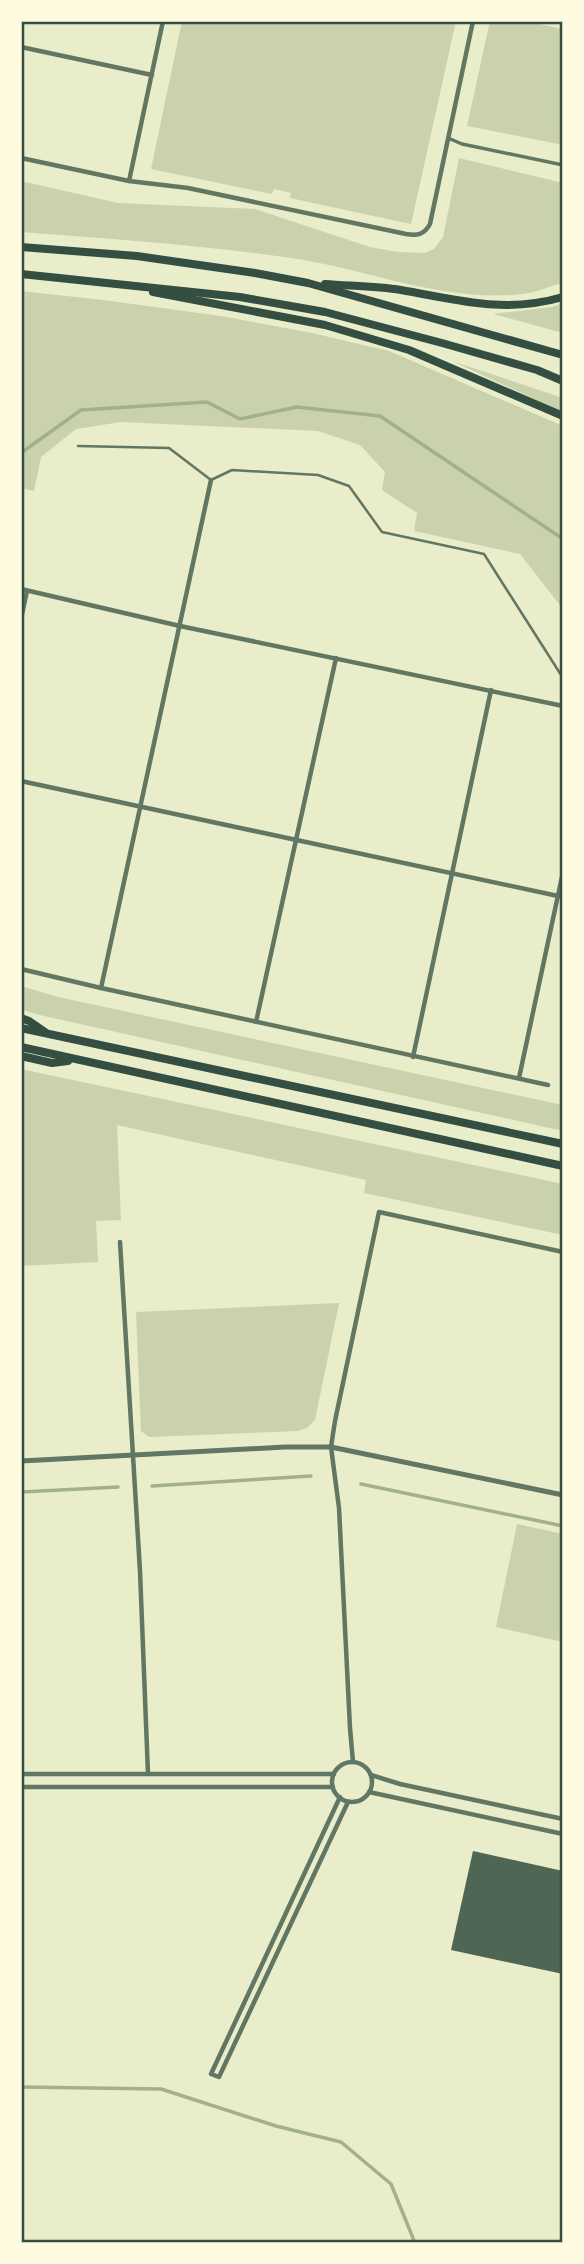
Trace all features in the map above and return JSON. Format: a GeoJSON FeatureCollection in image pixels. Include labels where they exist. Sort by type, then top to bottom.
{"type":"FeatureCollection","features":[{"type":"Feature","properties":{"kind":"highway"},"geometry":{"type":"LineString","coordinates":[[21,247],[137,256],[255,272],[308,283],[563,355]]}},
{"type":"Feature","properties":{"kind":"highway"},"geometry":{"type":"LineString","coordinates":[[21,274],[240,297],[325,312],[442,342],[537,370],[563,381]]}},
{"type":"Feature","properties":{"kind":"highway"},"geometry":{"type":"LineString","coordinates":[[95,281],[325,325],[409,350],[563,416]]}},
{"type":"Feature","properties":{"kind":"highway"},"geometry":{"type":"LineString","coordinates":[[308,283],[399,289],[485,306],[536,303],[563,297]]}},
{"type":"Feature","properties":{"kind":"highway"},"geometry":{"type":"LineString","coordinates":[[21,1018],[50,1035]]}},
{"type":"Feature","properties":{"kind":"highway"},"geometry":{"type":"LineString","coordinates":[[21,1028],[563,1144]]}},
{"type":"Feature","properties":{"kind":"highway"},"geometry":{"type":"LineString","coordinates":[[21,1047],[563,1166]]}},
{"type":"Feature","properties":{"kind":"highway"},"geometry":{"type":"LineString","coordinates":[[21,1056],[52,1063],[78,1060]]}},
{"type":"Feature","properties":{"kind":"street"},"geometry":{"type":"LineString","coordinates":[[129,181],[163,21]]}},
{"type":"Feature","properties":{"kind":"street"},"geometry":{"type":"LineString","coordinates":[[21,158],[129,181],[188,188],[406,234],[421,234],[430,225],[473,21]]}},
{"type":"Feature","properties":{"kind":"street"},"geometry":{"type":"LineString","coordinates":[[21,47],[152,75]]}},
{"type":"Feature","properties":{"kind":"street"},"geometry":{"type":"LineString","coordinates":[[448,138],[463,144],[563,166]]}},
{"type":"Feature","properties":{"kind":"street"},"geometry":{"type":"LineString","coordinates":[[101,988],[211,480]]}},
{"type":"Feature","properties":{"kind":"street"},"geometry":{"type":"LineString","coordinates":[[21,619],[24,590],[180,626],[563,706]]}},
{"type":"Feature","properties":{"kind":"street"},"geometry":{"type":"LineString","coordinates":[[256,1022],[336,658]]}},
{"type":"Feature","properties":{"kind":"street"},"geometry":{"type":"LineString","coordinates":[[413,1057],[491,690]]}},
{"type":"Feature","properties":{"kind":"street"},"geometry":{"type":"LineString","coordinates":[[21,781],[561,897]]}},
{"type":"Feature","properties":{"kind":"street"},"geometry":{"type":"LineString","coordinates":[[519,1078],[561,897],[563,872]]}},
{"type":"Feature","properties":{"kind":"street"},"geometry":{"type":"LineString","coordinates":[[21,969],[548,1085]]}},
{"type":"Feature","properties":{"kind":"street"},"geometry":{"type":"LineString","coordinates":[[353,1762],[339,1508],[331,1447],[379,1212],[563,1252]]}},
{"type":"Feature","properties":{"kind":"street"},"geometry":{"type":"LineString","coordinates":[[120,1242],[148,1774]]}},
{"type":"Feature","properties":{"kind":"street"},"geometry":{"type":"LineString","coordinates":[[21,1461],[331,1447],[563,1495]]}},
{"type":"Feature","properties":{"kind":"street"},"geometry":{"type":"LineString","coordinates":[[353,1762],[364,1766],[372,1780],[369,1792],[363,1798],[348,1802],[340,1797],[333,1787],[334,1774],[344,1764],[353,1762]]}},
{"type":"Feature","properties":{"kind":"street"},"geometry":{"type":"LineString","coordinates":[[21,1773],[334,1774]]}},
{"type":"Feature","properties":{"kind":"street"},"geometry":{"type":"LineString","coordinates":[[371,1775],[400,1784],[563,1819]]}},
{"type":"Feature","properties":{"kind":"street"},"geometry":{"type":"LineString","coordinates":[[21,1787],[333,1787]]}},
{"type":"Feature","properties":{"kind":"street"},"geometry":{"type":"LineString","coordinates":[[369,1792],[563,1834]]}},
{"type":"Feature","properties":{"kind":"street"},"geometry":{"type":"LineString","coordinates":[[340,1797],[211,2074],[219,2077],[348,1802]]}},
{"type":"Feature","properties":{"kind":"lane"},"geometry":{"type":"LineString","coordinates":[[78,446],[169,448],[211,480],[232,470],[318,475],[349,486],[382,532],[484,555],[563,678]]}},
{"type":"Feature","properties":{"kind":"green space"},"geometry":{"type":"Polygon","coordinates":[[[182,21],[456,21],[411,224],[290,198],[291,193],[274,189],[272,194],[151,169],[182,21]]]}},
{"type":"Feature","properties":{"kind":"green space"},"geometry":{"type":"Polygon","coordinates":[[[490,21],[525,21],[563,29],[563,145],[467,126],[490,21]]]}},
{"type":"Feature","properties":{"kind":"green space"},"geometry":{"type":"Polygon","coordinates":[[[459,158],[563,183],[563,283],[522,294],[464,294],[406,284],[320,263],[258,253],[21,232],[21,181],[118,203],[255,209],[370,247],[425,253],[434,249],[443,237],[459,158]]]}},
{"type":"Feature","properties":{"kind":"green space"},"geometry":{"type":"Polygon","coordinates":[[[21,291],[221,316],[389,351],[563,426],[563,609],[520,554],[414,531],[417,513],[382,490],[385,472],[360,445],[318,431],[121,422],[76,429],[41,457],[34,491],[21,488],[21,291]]]}},
{"type":"Feature","properties":{"kind":"green space"},"geometry":{"type":"Polygon","coordinates":[[[563,303],[563,333],[493,314],[552,307],[563,303]]]}},
{"type":"Feature","properties":{"kind":"green space"},"geometry":{"type":"Polygon","coordinates":[[[452,361],[563,398],[563,412],[452,361]]]}},
{"type":"Feature","properties":{"kind":"green space"},"geometry":{"type":"Polygon","coordinates":[[[21,986],[58,997],[563,1105],[563,1131],[35,1014],[21,1009],[21,986]]]}},
{"type":"Feature","properties":{"kind":"green space"},"geometry":{"type":"Polygon","coordinates":[[[21,1069],[563,1184],[563,1235],[364,1193],[366,1180],[117,1125],[121,1220],[96,1221],[98,1262],[21,1266],[21,1069]]]}},
{"type":"Feature","properties":{"kind":"green space"},"geometry":{"type":"Polygon","coordinates":[[[339,1303],[315,1420],[307,1428],[298,1431],[149,1437],[141,1431],[136,1312],[339,1303]]]}},
{"type":"Feature","properties":{"kind":"green space"},"geometry":{"type":"Polygon","coordinates":[[[517,1524],[563,1534],[563,1642],[496,1627],[517,1524]]]}},
{"type":"Feature","properties":{"kind":"building"},"geometry":{"type":"Polygon","coordinates":[[[473,1851],[563,1871],[563,1974],[451,1950],[473,1851]]]}},
{"type":"Feature","properties":{"kind":"waterway"},"geometry":{"type":"LineString","coordinates":[[21,453],[81,410],[207,402],[240,419],[297,407],[380,416],[563,539]]}},
{"type":"Feature","properties":{"kind":"waterway"},"geometry":{"type":"LineString","coordinates":[[152,1486],[311,1476]]}},
{"type":"Feature","properties":{"kind":"waterway"},"geometry":{"type":"LineString","coordinates":[[361,1484],[563,1526]]}},
{"type":"Feature","properties":{"kind":"waterway"},"geometry":{"type":"LineString","coordinates":[[21,1492],[118,1487]]}},
{"type":"Feature","properties":{"kind":"waterway"},"geometry":{"type":"LineString","coordinates":[[21,2087],[161,2089],[276,2126],[341,2142],[391,2184],[415,2243]]}}]}
